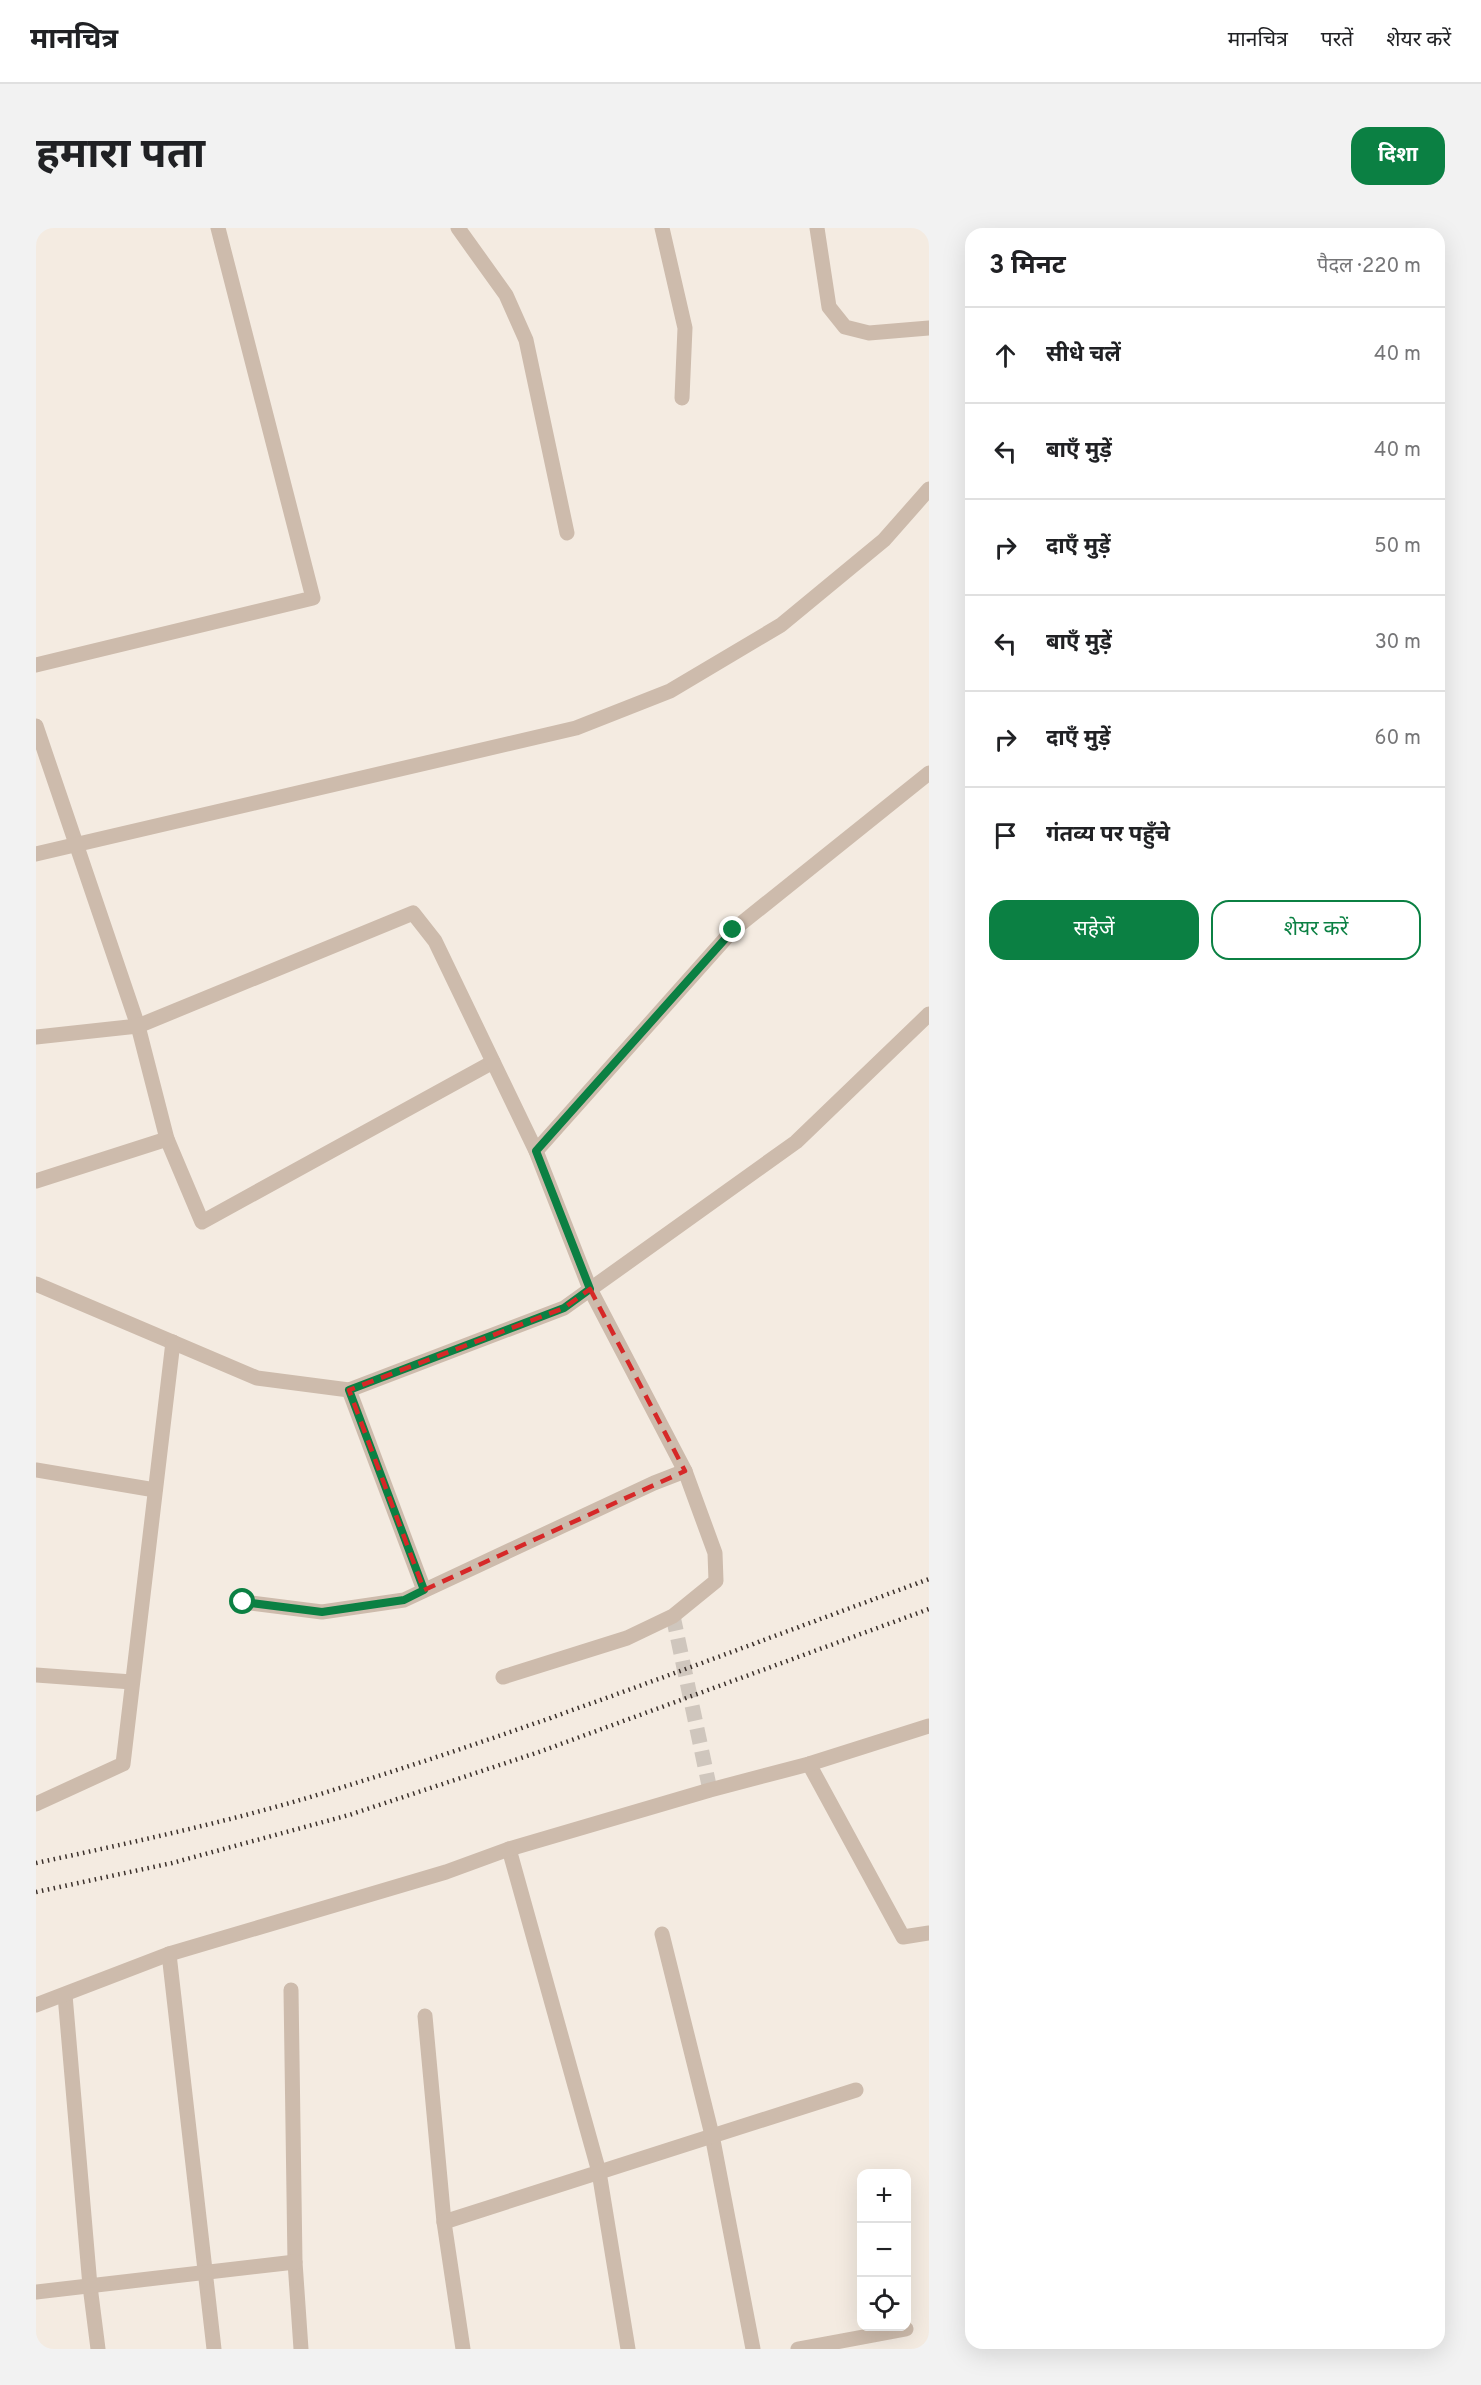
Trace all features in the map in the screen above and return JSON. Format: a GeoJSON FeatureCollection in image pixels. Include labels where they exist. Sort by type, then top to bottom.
{"type":"FeatureCollection","features":[{"type":"Feature","properties":{"kind":"street"},"geometry":{"type":"LineString","coordinates":[[36,665],[313,598],[218,228]]}},
{"type":"Feature","properties":{"kind":"street"},"geometry":{"type":"LineString","coordinates":[[458,228],[506,295],[526,340],[567,533]]}},
{"type":"Feature","properties":{"kind":"street"},"geometry":{"type":"LineString","coordinates":[[662,228],[685,328],[682,398]]}},
{"type":"Feature","properties":{"kind":"street"},"geometry":{"type":"LineString","coordinates":[[817,228],[829,307],[845,327],[869,333],[929,328]]}},
{"type":"Feature","properties":{"kind":"street"},"geometry":{"type":"LineString","coordinates":[[36,854],[576,728],[670,691],[781,625],[884,540],[929,489]]}},
{"type":"Feature","properties":{"kind":"street"},"geometry":{"type":"LineString","coordinates":[[36,726],[138,1026],[167,1139],[202,1222],[493,1062]]}},
{"type":"Feature","properties":{"kind":"street"},"geometry":{"type":"LineString","coordinates":[[536,1151],[733,930],[929,773]]}},
{"type":"Feature","properties":{"kind":"street"},"geometry":{"type":"LineString","coordinates":[[36,1038],[138,1026],[413,913],[435,941],[536,1151],[590,1289],[685,1471],[715,1553],[716,1581],[673,1616],[627,1638],[503,1677]]}},
{"type":"Feature","properties":{"kind":"street"},"geometry":{"type":"LineString","coordinates":[[36,1284],[257,1378],[349,1390],[564,1308],[796,1142],[929,1014]]}},
{"type":"Feature","properties":{"kind":"street"},"geometry":{"type":"LineString","coordinates":[[36,1181],[167,1139]]}},
{"type":"Feature","properties":{"kind":"street"},"geometry":{"type":"LineString","coordinates":[[36,1804],[123,1764],[172,1342]]}},
{"type":"Feature","properties":{"kind":"street"},"geometry":{"type":"LineString","coordinates":[[349,1390],[424,1590]]}},
{"type":"Feature","properties":{"kind":"street"},"geometry":{"type":"LineString","coordinates":[[36,1470],[155,1490]]}},
{"type":"Feature","properties":{"kind":"street"},"geometry":{"type":"LineString","coordinates":[[243,1602],[322,1612],[404,1600],[654,1483],[685,1471]]}},
{"type":"Feature","properties":{"kind":"street"},"geometry":{"type":"LineString","coordinates":[[36,1675],[132,1682]]}},
{"type":"Feature","properties":{"kind":"street"},"geometry":{"type":"LineString","coordinates":[[36,2005],[170,1954],[446,1872],[509,1849],[710,1790],[809,1764],[929,1726]]}},
{"type":"Feature","properties":{"kind":"street"},"geometry":{"type":"LineString","coordinates":[[809,1764],[903,1937],[929,1933]]}},
{"type":"Feature","properties":{"kind":"street"},"geometry":{"type":"LineString","coordinates":[[509,1849],[599,2172],[628,2349]]}},
{"type":"Feature","properties":{"kind":"street"},"geometry":{"type":"LineString","coordinates":[[663,1934],[712,2135],[753,2349]]}},
{"type":"Feature","properties":{"kind":"street"},"geometry":{"type":"LineString","coordinates":[[170,1954],[214,2349]]}},
{"type":"Feature","properties":{"kind":"street"},"geometry":{"type":"LineString","coordinates":[[291,1990],[295,2262],[301,2349]]}},
{"type":"Feature","properties":{"kind":"street"},"geometry":{"type":"LineString","coordinates":[[65,1995],[90,2286],[99,2349]]}},
{"type":"Feature","properties":{"kind":"street"},"geometry":{"type":"LineString","coordinates":[[425,2016],[444,2222],[463,2349]]}},
{"type":"Feature","properties":{"kind":"street"},"geometry":{"type":"LineString","coordinates":[[444,2222],[856,2090]]}},
{"type":"Feature","properties":{"kind":"street"},"geometry":{"type":"LineString","coordinates":[[36,2292],[295,2262]]}},
{"type":"Feature","properties":{"kind":"street"},"geometry":{"type":"LineString","coordinates":[[798,2349],[895,2331]]}},
{"type":"Feature","properties":{"kind":"highlighted area"},"geometry":{"type":"Polygon","coordinates":[[[590,1289],[685,1471],[424,1590],[349,1390],[564,1308],[590,1289]]]}},
{"type":"Feature","properties":{"kind":"tunnel"},"geometry":{"type":"LineString","coordinates":[[673,1616],[710,1790]]}},
{"type":"Feature","properties":{"kind":"railway"},"geometry":{"type":"LineString","coordinates":[[36,1863],[152,1838],[305,1799],[491,1739],[929,1579]]}},
{"type":"Feature","properties":{"kind":"railway"},"geometry":{"type":"LineString","coordinates":[[36,1892],[172,1863],[349,1815],[539,1752],[929,1609]]}},
{"type":"Feature","properties":{"kind":"route"},"geometry":{"type":"LineString","coordinates":[[243,1602],[322,1612],[404,1600],[424,1590],[349,1390],[564,1308],[590,1289],[536,1151],[733,930]]}}]}
